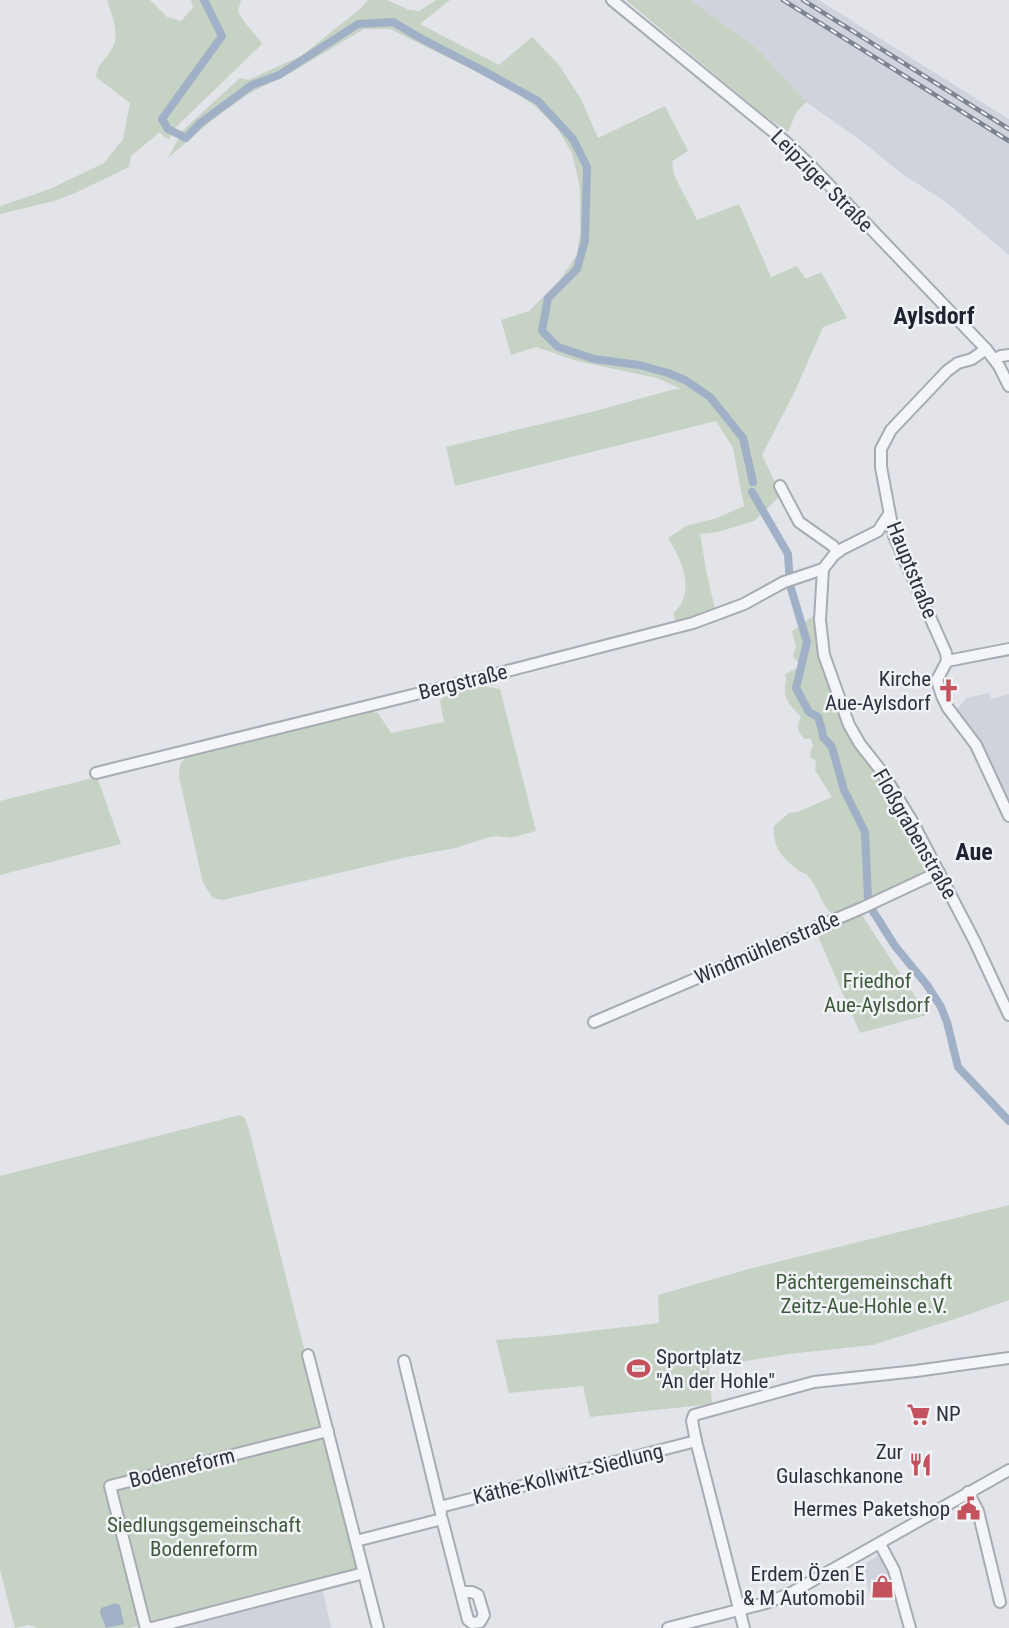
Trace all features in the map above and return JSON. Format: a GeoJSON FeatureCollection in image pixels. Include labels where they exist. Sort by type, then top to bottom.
{"type":"FeatureCollection","features":[{"type":"Feature","properties":{"kind":"street","name":"Leipziger Straße"},"geometry":{"type":"LineString","coordinates":[[612,0],[801,156],[986,349],[995,360],[1009,386]]}},
{"type":"Feature","properties":{"kind":"street","name":"Hauptstraße"},"geometry":{"type":"LineString","coordinates":[[947,661],[940,639],[903,561],[894,536],[880,460],[881,449],[885,438],[947,372],[958,363],[972,359],[986,349]]}},
{"type":"Feature","properties":{"kind":"street"},"geometry":{"type":"LineString","coordinates":[[995,360],[1002,355],[1009,355]]}},
{"type":"Feature","properties":{"kind":"street"},"geometry":{"type":"LineString","coordinates":[[780,486],[799,522],[838,552]]}},
{"type":"Feature","properties":{"kind":"street"},"geometry":{"type":"LineString","coordinates":[[823,569],[838,552],[878,531],[889,514]]}},
{"type":"Feature","properties":{"kind":"street"},"geometry":{"type":"LineString","coordinates":[[878,531],[894,536]]}},
{"type":"Feature","properties":{"kind":"street","name":"Bergstraße"},"geometry":{"type":"LineString","coordinates":[[96,773],[693,623],[744,604],[789,581],[823,569]]}},
{"type":"Feature","properties":{"kind":"street","name":"Floßgrabenstraße"},"geometry":{"type":"LineString","coordinates":[[823,569],[820,620],[822,647],[829,674],[846,718],[860,744],[888,781],[939,873],[1009,1015]]}},
{"type":"Feature","properties":{"kind":"street"},"geometry":{"type":"LineString","coordinates":[[1009,650],[947,661],[938,677],[939,688],[948,708],[973,741],[1009,816]]}},
{"type":"Feature","properties":{"kind":"street","name":"Windmühlenstraße"},"geometry":{"type":"LineString","coordinates":[[594,1022],[939,873]]}},
{"type":"Feature","properties":{"kind":"street"},"geometry":{"type":"LineString","coordinates":[[308,1355],[378,1628]]}},
{"type":"Feature","properties":{"kind":"street"},"geometry":{"type":"LineString","coordinates":[[744,1628],[696,1441],[692,1421],[694,1415],[814,1382],[1009,1358]]}},
{"type":"Feature","properties":{"kind":"street"},"geometry":{"type":"LineString","coordinates":[[404,1361],[461,1592]]}},
{"type":"Feature","properties":{"kind":"street","name":"Bodenreform"},"geometry":{"type":"LineString","coordinates":[[328,1431],[110,1486],[144,1621],[151,1628],[364,1573]]}},
{"type":"Feature","properties":{"kind":"street","name":"Käthe-Kollwitz-Siedlung"},"geometry":{"type":"LineString","coordinates":[[440,1508],[696,1441]]}},
{"type":"Feature","properties":{"kind":"street"},"geometry":{"type":"LineString","coordinates":[[668,1628],[739,1610],[796,1591],[1009,1470]]}},
{"type":"Feature","properties":{"kind":"street"},"geometry":{"type":"LineString","coordinates":[[968,1492],[978,1511],[1000,1602]]}},
{"type":"Feature","properties":{"kind":"street"},"geometry":{"type":"LineString","coordinates":[[356,1541],[442,1519]]}},
{"type":"Feature","properties":{"kind":"street"},"geometry":{"type":"LineString","coordinates":[[880,1544],[894,1570],[910,1628]]}},
{"type":"Feature","properties":{"kind":"shaded area"},"geometry":{"type":"Polygon","coordinates":[[[690,0],[819,0],[1009,119],[1009,255],[946,202],[901,173],[864,143],[806,102],[758,49],[690,0]]]}},
{"type":"Feature","properties":{"kind":"shaded area"},"geometry":{"type":"Polygon","coordinates":[[[990,693],[991,699],[1009,694],[1009,820],[980,761],[952,716],[966,698],[990,693]]]}},
{"type":"Feature","properties":{"kind":"shaded area"},"geometry":{"type":"Polygon","coordinates":[[[880,1554],[890,1570],[895,1595],[871,1599],[865,1576],[860,1567],[880,1554]]]}},
{"type":"Feature","properties":{"kind":"shaded area"},"geometry":{"type":"Polygon","coordinates":[[[322,1587],[331,1628],[167,1628],[322,1587]]]}},
{"type":"Feature","properties":{"kind":"green space"},"geometry":{"type":"Polygon","coordinates":[[[107,0],[150,0],[167,17],[181,21],[193,8],[191,0],[241,0],[238,11],[262,44],[176,127],[169,139],[160,132],[131,156],[129,167],[54,201],[0,214],[0,206],[50,189],[104,163],[123,139],[130,103],[96,77],[99,66],[114,46],[116,33],[107,0]]]}},
{"type":"Feature","properties":{"kind":"green space"},"geometry":{"type":"Polygon","coordinates":[[[368,0],[387,0],[409,10],[419,11],[436,0],[450,0],[420,24],[499,65],[532,37],[559,65],[581,99],[598,138],[665,106],[688,151],[672,161],[674,175],[697,220],[739,204],[771,277],[797,266],[806,279],[821,272],[847,318],[823,327],[795,391],[762,455],[781,495],[754,521],[718,532],[700,534],[718,621],[680,631],[673,614],[681,605],[685,594],[685,577],[680,561],[668,538],[686,526],[717,518],[744,506],[733,448],[716,421],[455,486],[446,447],[681,389],[657,378],[577,361],[536,347],[511,355],[501,320],[529,311],[559,281],[577,255],[580,233],[580,188],[572,153],[557,128],[536,107],[518,94],[390,29],[364,29],[294,71],[248,94],[211,121],[168,158],[183,130],[240,78],[248,80],[301,56],[368,0]]]}},
{"type":"Feature","properties":{"kind":"green space"},"geometry":{"type":"Polygon","coordinates":[[[626,0],[690,0],[758,49],[806,102],[796,113],[788,132],[761,113],[626,0]]]}},
{"type":"Feature","properties":{"kind":"green space","name":"Friedhof Aue-Aylsdorf"},"geometry":{"type":"Polygon","coordinates":[[[813,616],[817,616],[846,730],[880,774],[931,865],[929,871],[860,912],[927,1015],[860,1033],[816,932],[833,915],[825,906],[811,879],[780,852],[774,833],[774,826],[789,813],[798,812],[832,797],[815,770],[816,761],[811,758],[810,752],[813,746],[811,739],[805,739],[798,729],[801,717],[790,704],[785,693],[785,674],[801,666],[793,656],[796,647],[792,631],[813,616]]]}},
{"type":"Feature","properties":{"kind":"green space"},"geometry":{"type":"Polygon","coordinates":[[[483,686],[500,689],[536,831],[510,838],[490,837],[455,848],[222,900],[213,898],[203,883],[179,777],[180,764],[186,757],[365,711],[378,713],[391,733],[444,722],[440,701],[444,697],[459,690],[483,686]]]}},
{"type":"Feature","properties":{"kind":"green space"},"geometry":{"type":"Polygon","coordinates":[[[97,777],[121,844],[0,875],[0,801],[97,777]]]}},
{"type":"Feature","properties":{"kind":"green space","name":"Siedlungsgemeinschaft Bodenreform"},"geometry":{"type":"Polygon","coordinates":[[[240,1115],[245,1118],[249,1130],[360,1571],[322,1587],[130,1628],[37,1628],[29,1625],[15,1628],[0,1570],[0,1176],[240,1115]]]}},
{"type":"Feature","properties":{"kind":"green space","name":"Pächtergemeinschaft Zeitz-Aue-Hohle e.V."},"geometry":{"type":"Polygon","coordinates":[[[1009,1205],[1009,1300],[873,1345],[789,1354],[709,1367],[712,1404],[590,1417],[583,1386],[509,1393],[496,1340],[659,1323],[658,1295],[749,1269],[1009,1205]]]}},
{"type":"Feature","properties":{"kind":"water"},"geometry":{"type":"Polygon","coordinates":[[[116,1603],[120,1605],[124,1624],[106,1628],[100,1613],[101,1608],[116,1603]]]}},
{"type":"Feature","properties":{"kind":"waterway"},"geometry":{"type":"LineString","coordinates":[[204,0],[222,36],[162,119],[168,129],[186,138],[199,124],[252,85],[279,75],[358,24],[393,22],[538,101],[573,139],[587,167],[585,241],[577,269],[548,298],[542,331],[558,347],[594,359],[639,365],[668,373],[685,380],[710,397],[743,438],[753,482]]}},
{"type":"Feature","properties":{"kind":"waterway"},"geometry":{"type":"LineString","coordinates":[[752,492],[788,554],[790,585],[807,642],[796,688],[809,712],[818,717],[823,737],[832,747],[844,790],[865,832],[868,899],[871,908],[895,946],[927,985],[941,1007],[958,1067],[1009,1121]]}},
{"type":"Feature","properties":{"kind":"railway"},"geometry":{"type":"LineString","coordinates":[[783,0],[1009,141]]}},
{"type":"Feature","properties":{"kind":"railway"},"geometry":{"type":"LineString","coordinates":[[803,0],[1009,129]]}},
{"type":"Feature","properties":{"kind":"place","name":"Kirche Aue-Aylsdorf"},"geometry":{"type":"Point","coordinates":[949,691]}},
{"type":"Feature","properties":{"kind":"place","name":"Sportplatz \"An der Hohle\""},"geometry":{"type":"Point","coordinates":[638,1369]}},
{"type":"Feature","properties":{"kind":"place","name":"NP"},"geometry":{"type":"Point","coordinates":[918,1414]}},
{"type":"Feature","properties":{"kind":"place","name":"Zur Gulaschkanone"},"geometry":{"type":"Point","coordinates":[921,1464]}},
{"type":"Feature","properties":{"kind":"place","name":"Hermes Paketshop"},"geometry":{"type":"Point","coordinates":[968,1509]}},
{"type":"Feature","properties":{"kind":"place","name":"Erdem Özen E & M Automobil"},"geometry":{"type":"Point","coordinates":[883,1586]}},
{"type":"Feature","properties":{"kind":"district","name":"Aylsdorf"},"geometry":{"type":"Point","coordinates":[934,316]}},
{"type":"Feature","properties":{"kind":"district","name":"Aue"},"geometry":{"type":"Point","coordinates":[974,852]}}]}
